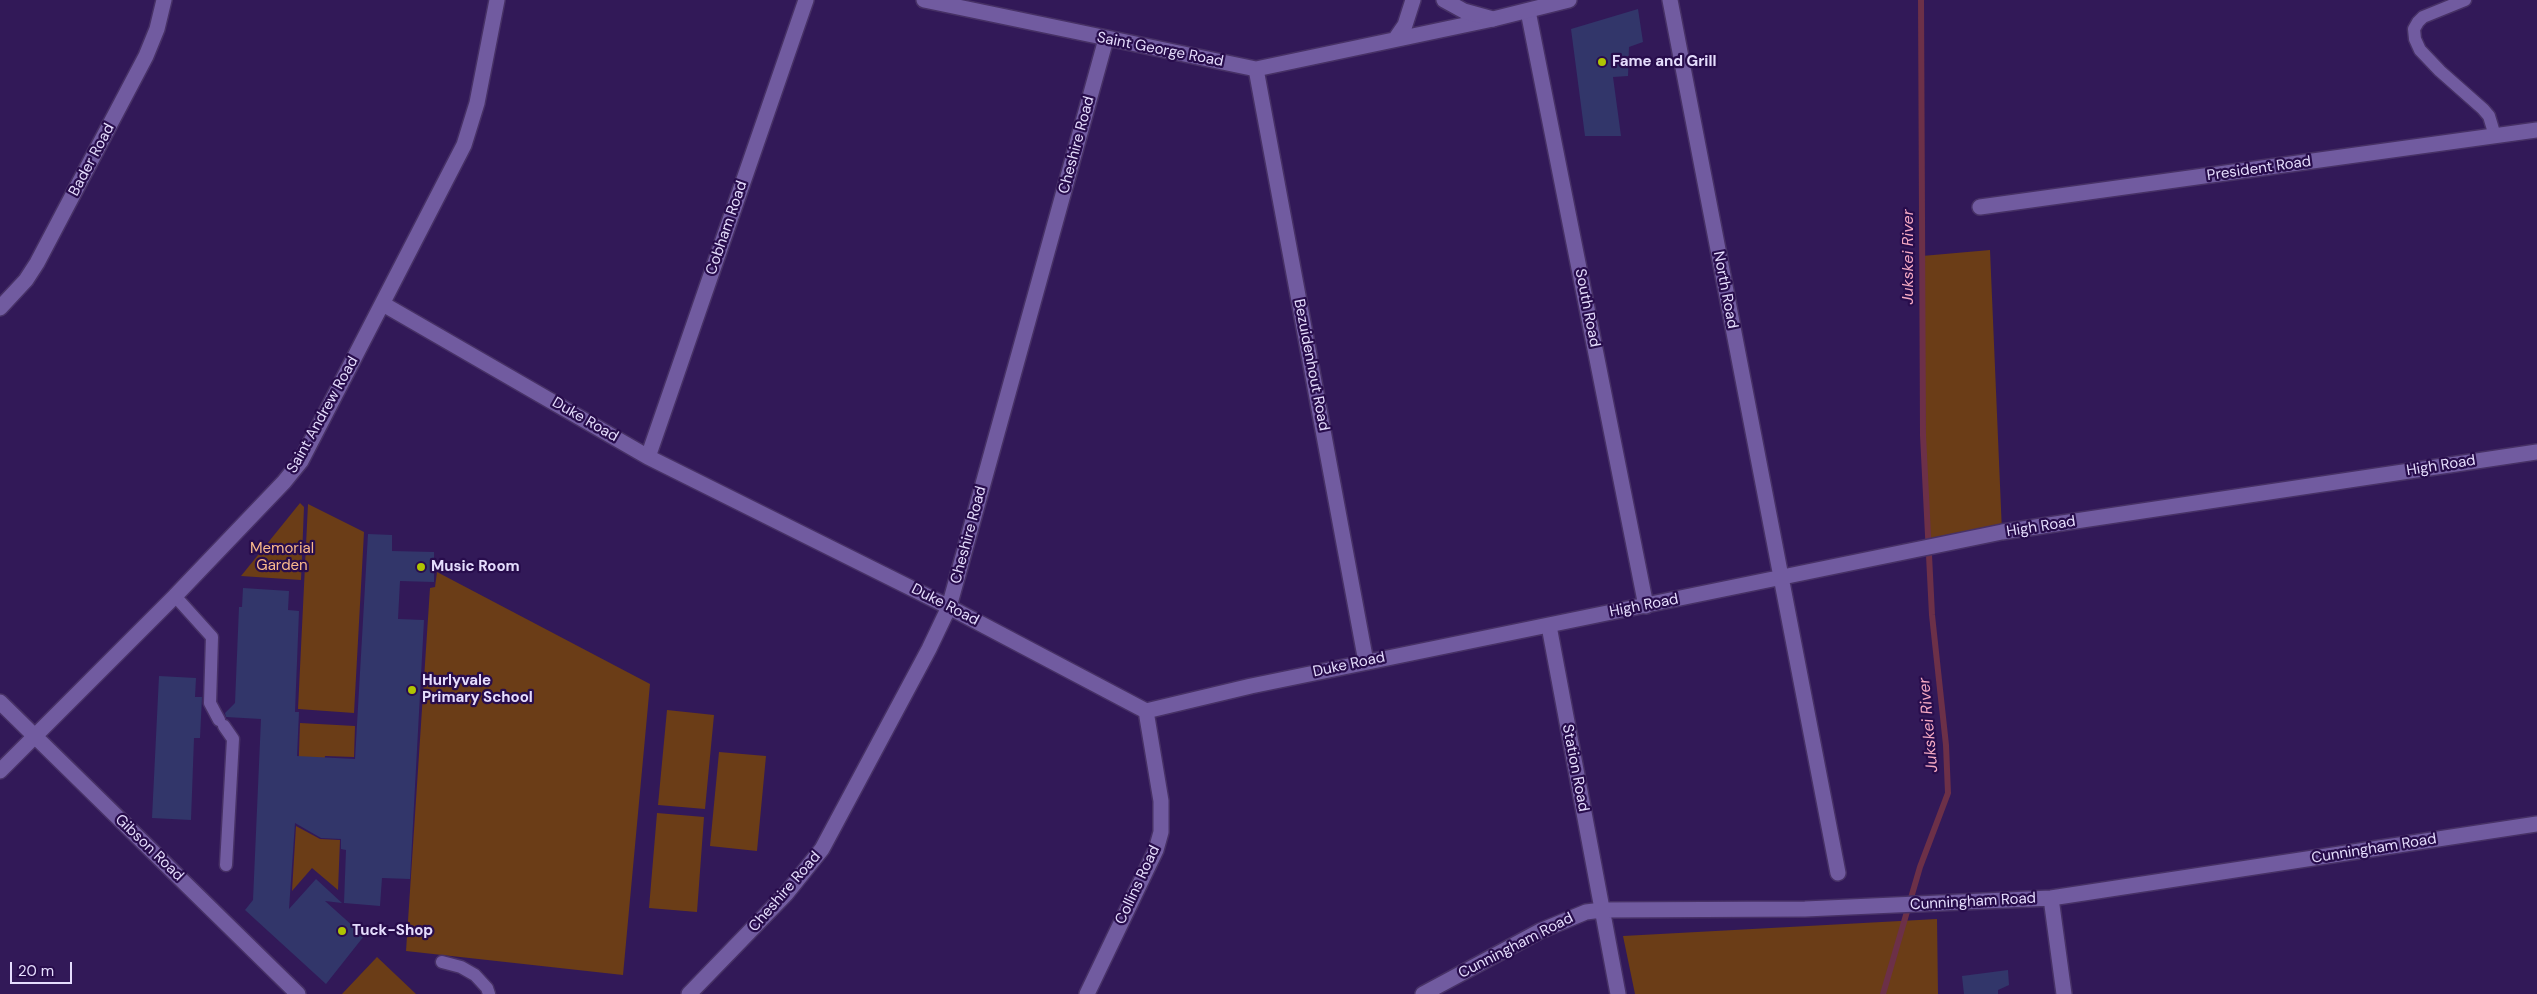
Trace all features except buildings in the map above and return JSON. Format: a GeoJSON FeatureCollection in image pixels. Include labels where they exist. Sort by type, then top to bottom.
{"type":"FeatureCollection","features":[{"type":"Feature","properties":{"kind":"street","name":"Bader Road"},"geometry":{"type":"LineString","coordinates":[[0,308],[38,264],[146,56],[157,29],[164,0]]}},
{"type":"Feature","properties":{"kind":"street","name":"Saint Andrew Road"},"geometry":{"type":"LineString","coordinates":[[0,771],[175,596],[284,482],[301,461],[464,144],[477,103],[497,0]]}},
{"type":"Feature","properties":{"kind":"street","name":"Cobham Road"},"geometry":{"type":"LineString","coordinates":[[648,457],[806,0]]}},
{"type":"Feature","properties":{"kind":"street","name":"Saint George Road"},"geometry":{"type":"LineString","coordinates":[[924,0],[1256,69],[1493,19],[1568,0]]}},
{"type":"Feature","properties":{"kind":"street"},"geometry":{"type":"LineString","coordinates":[[1396,38],[1405,25],[1413,0]]}},
{"type":"Feature","properties":{"kind":"street"},"geometry":{"type":"LineString","coordinates":[[1444,0],[1464,11],[1493,19]]}},
{"type":"Feature","properties":{"kind":"street","name":"North Road"},"geometry":{"type":"LineString","coordinates":[[1670,0],[1838,873]]}},
{"type":"Feature","properties":{"kind":"street","name":"South Road"},"geometry":{"type":"LineString","coordinates":[[1528,11],[1646,606]]}},
{"type":"Feature","properties":{"kind":"street","name":"Cheshire Road"},"geometry":{"type":"LineString","coordinates":[[689,994],[786,894],[822,850],[929,649],[949,607],[1106,39]]}},
{"type":"Feature","properties":{"kind":"street","name":"Bezuidenhout Road"},"geometry":{"type":"LineString","coordinates":[[1256,69],[1366,662]]}},
{"type":"Feature","properties":{"kind":"street","name":"President Road"},"geometry":{"type":"LineString","coordinates":[[1980,207],[2537,130]]}},
{"type":"Feature","properties":{"kind":"street","name":"Duke Road"},"geometry":{"type":"LineString","coordinates":[[383,304],[648,457],[949,607],[1146,711],[1366,662],[1549,626]]}},
{"type":"Feature","properties":{"kind":"street","name":"High Road"},"geometry":{"type":"LineString","coordinates":[[1549,626],[2002,532],[2537,452]]}},
{"type":"Feature","properties":{"kind":"street","name":"Station Road"},"geometry":{"type":"LineString","coordinates":[[1549,626],[1618,994]]}},
{"type":"Feature","properties":{"kind":"street","name":"Gibson Road"},"geometry":{"type":"LineString","coordinates":[[0,702],[298,994]]}},
{"type":"Feature","properties":{"kind":"street","name":"Collins Road"},"geometry":{"type":"LineString","coordinates":[[1087,994],[1156,850],[1161,832],[1161,801],[1146,711]]}},
{"type":"Feature","properties":{"kind":"street","name":"Cunningham Road"},"geometry":{"type":"LineString","coordinates":[[1423,994],[1570,917],[1602,910],[1805,909],[2051,898],[2537,824]]}},
{"type":"Feature","properties":{"kind":"street"},"geometry":{"type":"LineString","coordinates":[[2051,898],[2064,994]]}},
{"type":"Feature","properties":{"kind":"lane"},"geometry":{"type":"LineString","coordinates":[[2465,0],[2423,17],[2414,29],[2415,39],[2420,50],[2440,71],[2484,109],[2489,116],[2495,136]]}},
{"type":"Feature","properties":{"kind":"lane"},"geometry":{"type":"LineString","coordinates":[[175,596],[212,637],[210,703],[233,739],[226,865]]}},
{"type":"Feature","properties":{"kind":"lane"},"geometry":{"type":"LineString","coordinates":[[442,962],[461,967],[475,975],[487,988],[489,994]]}},
{"type":"Feature","properties":{"kind":"green space"},"geometry":{"type":"Polygon","coordinates":[[[1990,250],[2002,532],[1928,548],[1922,256],[1990,250]]]}},
{"type":"Feature","properties":{"kind":"green space","name":"Memorial Garden"},"geometry":{"type":"Polygon","coordinates":[[[300,503],[304,507],[301,580],[241,576],[300,503]]]}},
{"type":"Feature","properties":{"kind":"green space"},"geometry":{"type":"Polygon","coordinates":[[[308,504],[364,532],[354,713],[298,709],[308,504]]]}},
{"type":"Feature","properties":{"kind":"green space"},"geometry":{"type":"Polygon","coordinates":[[[437,572],[650,684],[623,975],[406,951],[430,588],[435,587],[437,572]]]}},
{"type":"Feature","properties":{"kind":"green space"},"geometry":{"type":"Polygon","coordinates":[[[667,710],[714,715],[705,809],[658,805],[667,710]]]}},
{"type":"Feature","properties":{"kind":"green space"},"geometry":{"type":"Polygon","coordinates":[[[300,723],[355,726],[354,757],[325,756],[321,826],[297,811],[300,723]]]}},
{"type":"Feature","properties":{"kind":"green space"},"geometry":{"type":"Polygon","coordinates":[[[719,752],[766,756],[757,851],[710,846],[719,752]]]}},
{"type":"Feature","properties":{"kind":"green space"},"geometry":{"type":"Polygon","coordinates":[[[657,813],[704,817],[697,912],[649,908],[657,813]]]}},
{"type":"Feature","properties":{"kind":"green space"},"geometry":{"type":"Polygon","coordinates":[[[296,826],[320,839],[340,840],[338,890],[312,868],[292,891],[296,826]]]}},
{"type":"Feature","properties":{"kind":"green space"},"geometry":{"type":"Polygon","coordinates":[[[1937,919],[1938,994],[1635,994],[1623,936],[1937,919]]]}},
{"type":"Feature","properties":{"kind":"green space"},"geometry":{"type":"Polygon","coordinates":[[[377,957],[416,994],[342,994],[377,957]]]}},
{"type":"Feature","properties":{"kind":"waterway","name":"Jukskei River"},"geometry":{"type":"LineString","coordinates":[[1883,994],[1920,867],[1948,793],[1946,745],[1932,615],[1923,435],[1921,0]]}},
{"type":"Feature","properties":{"kind":"place","name":"Fame and Grill"},"geometry":{"type":"Point","coordinates":[1602,62]}},
{"type":"Feature","properties":{"kind":"place","name":"Music Room"},"geometry":{"type":"Point","coordinates":[421,567]}},
{"type":"Feature","properties":{"kind":"place","name":"Hurlyvale Primary School"},"geometry":{"type":"Point","coordinates":[412,690]}},
{"type":"Feature","properties":{"kind":"place","name":"Tuck-Shop"},"geometry":{"type":"Point","coordinates":[342,931]}}]}
